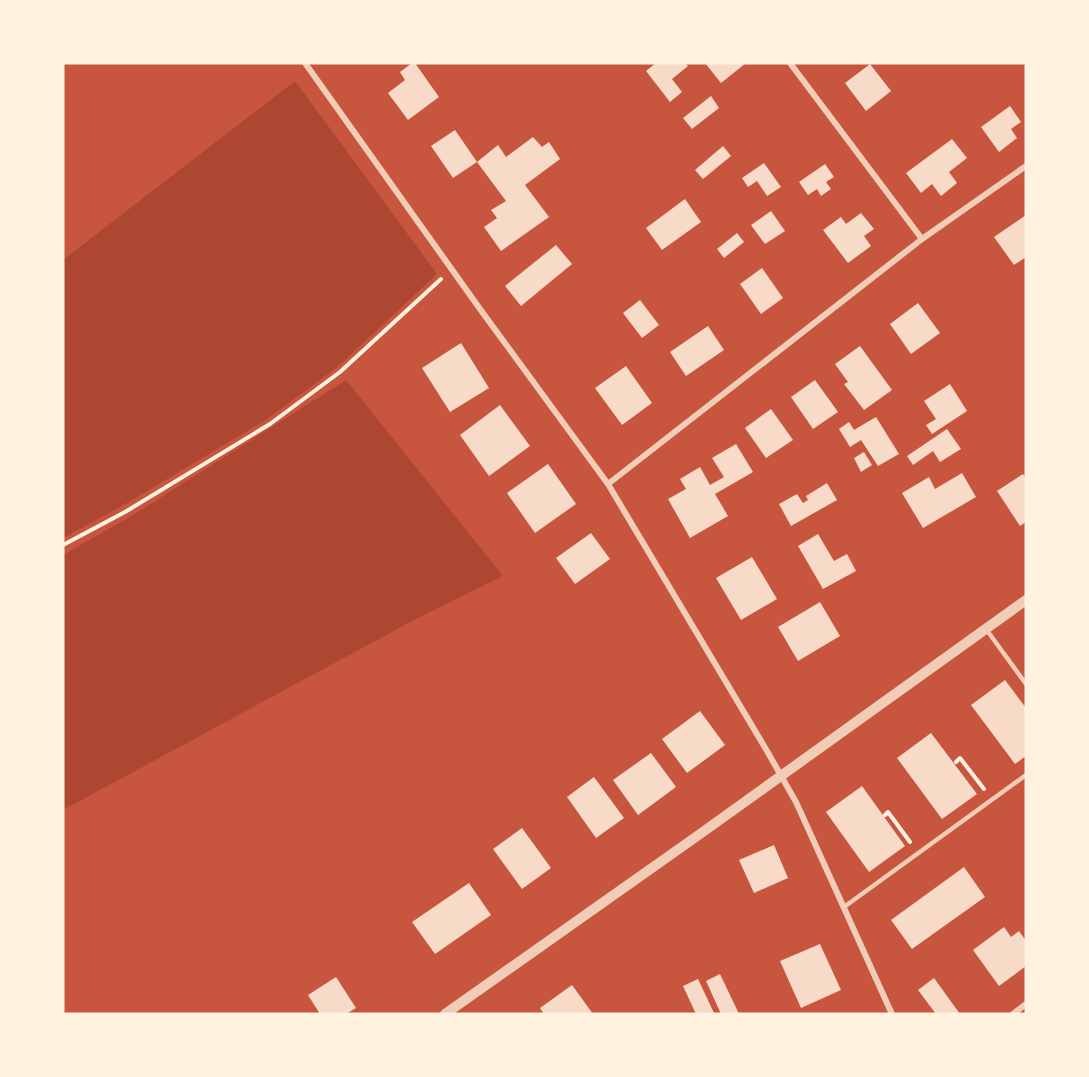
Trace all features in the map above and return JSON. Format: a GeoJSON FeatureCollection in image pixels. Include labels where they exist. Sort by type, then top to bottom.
{"type":"FeatureCollection","features":[{"type":"Feature","properties":{"kind":"street"},"geometry":{"type":"LineString","coordinates":[[305,63],[608,484],[796,802],[892,1014]]}},
{"type":"Feature","properties":{"kind":"street"},"geometry":{"type":"LineString","coordinates":[[790,63],[922,239]]}},
{"type":"Feature","properties":{"kind":"street"},"geometry":{"type":"LineString","coordinates":[[608,484],[922,239],[1026,166]]}},
{"type":"Feature","properties":{"kind":"street"},"geometry":{"type":"LineString","coordinates":[[445,1014],[1026,600]]}},
{"type":"Feature","properties":{"kind":"street"},"geometry":{"type":"LineString","coordinates":[[1013,1014],[1026,1004]]}},
{"type":"Feature","properties":{"kind":"lane"},"geometry":{"type":"LineString","coordinates":[[986,629],[1026,684]]}},
{"type":"Feature","properties":{"kind":"lane"},"geometry":{"type":"LineString","coordinates":[[844,907],[1026,775]]}},
{"type":"Feature","properties":{"kind":"path"},"geometry":{"type":"LineString","coordinates":[[63,545],[125,512],[270,424],[340,372],[452,269]]}},
{"type":"Feature","properties":{"kind":"path"},"geometry":{"type":"LineString","coordinates":[[956,762],[960,758],[991,800]]}},
{"type":"Feature","properties":{"kind":"path"},"geometry":{"type":"LineString","coordinates":[[885,815],[888,812],[918,853]]}},
{"type":"Feature","properties":{"kind":"shaded area"},"geometry":{"type":"Polygon","coordinates":[[[295,81],[437,274],[335,369],[264,421],[122,506],[63,538],[63,260],[295,81]]]}},
{"type":"Feature","properties":{"kind":"shaded area"},"geometry":{"type":"Polygon","coordinates":[[[346,380],[503,576],[414,620],[63,810],[63,555],[130,517],[346,380]]]}},
{"type":"Feature","properties":{"kind":"building"},"geometry":{"type":"Polygon","coordinates":[[[415,63],[439,97],[408,120],[388,93],[405,80],[400,72],[415,63]]]}},
{"type":"Feature","properties":{"kind":"building"},"geometry":{"type":"Polygon","coordinates":[[[656,63],[685,63],[688,66],[672,79],[682,92],[670,102],[646,71],[656,63]]]}},
{"type":"Feature","properties":{"kind":"building"},"geometry":{"type":"Polygon","coordinates":[[[705,63],[746,63],[721,83],[705,63]]]}},
{"type":"Feature","properties":{"kind":"building"},"geometry":{"type":"Polygon","coordinates":[[[870,64],[891,91],[866,111],[845,83],[870,64]]]}},
{"type":"Feature","properties":{"kind":"building"},"geometry":{"type":"Polygon","coordinates":[[[711,96],[719,108],[692,129],[683,118],[711,96]]]}},
{"type":"Feature","properties":{"kind":"building"},"geometry":{"type":"Polygon","coordinates":[[[1010,106],[1021,122],[1011,129],[1017,138],[999,152],[981,127],[1010,106]]]}},
{"type":"Feature","properties":{"kind":"building"},"geometry":{"type":"Polygon","coordinates":[[[455,130],[477,162],[453,178],[431,146],[455,130]]]}},
{"type":"Feature","properties":{"kind":"building"},"geometry":{"type":"Polygon","coordinates":[[[533,137],[542,147],[549,142],[560,159],[525,185],[549,217],[501,251],[484,227],[497,218],[491,210],[506,201],[477,162],[498,145],[506,157],[533,137]]]}},
{"type":"Feature","properties":{"kind":"building"},"geometry":{"type":"Polygon","coordinates":[[[952,139],[967,158],[949,172],[957,183],[941,196],[932,184],[921,193],[906,173],[952,139]]]}},
{"type":"Feature","properties":{"kind":"building"},"geometry":{"type":"Polygon","coordinates":[[[723,146],[731,156],[703,179],[695,170],[723,146]]]}},
{"type":"Feature","properties":{"kind":"building"},"geometry":{"type":"Polygon","coordinates":[[[764,163],[781,187],[767,196],[757,181],[748,187],[742,178],[764,163]]]}},
{"type":"Feature","properties":{"kind":"building"},"geometry":{"type":"Polygon","coordinates":[[[825,164],[834,177],[826,182],[831,189],[821,196],[817,189],[808,195],[799,182],[825,164]]]}},
{"type":"Feature","properties":{"kind":"building"},"geometry":{"type":"Polygon","coordinates":[[[685,199],[701,222],[662,250],[646,228],[685,199]]]}},
{"type":"Feature","properties":{"kind":"building"},"geometry":{"type":"Polygon","coordinates":[[[771,211],[785,231],[765,244],[751,225],[771,211]]]}},
{"type":"Feature","properties":{"kind":"building"},"geometry":{"type":"Polygon","coordinates":[[[861,213],[874,229],[864,236],[871,246],[848,263],[823,230],[841,217],[846,224],[861,213]]]}},
{"type":"Feature","properties":{"kind":"building"},"geometry":{"type":"Polygon","coordinates":[[[1026,215],[1026,257],[1014,265],[994,237],[1026,215]]]}},
{"type":"Feature","properties":{"kind":"building"},"geometry":{"type":"Polygon","coordinates":[[[737,233],[744,242],[724,258],[717,249],[737,233]]]}},
{"type":"Feature","properties":{"kind":"building"},"geometry":{"type":"Polygon","coordinates":[[[556,245],[572,264],[521,306],[505,286],[556,245]]]}},
{"type":"Feature","properties":{"kind":"building"},"geometry":{"type":"Polygon","coordinates":[[[762,268],[783,298],[761,314],[740,284],[762,268]]]}},
{"type":"Feature","properties":{"kind":"building"},"geometry":{"type":"Polygon","coordinates":[[[640,300],[659,325],[642,338],[623,313],[640,300]]]}},
{"type":"Feature","properties":{"kind":"building"},"geometry":{"type":"Polygon","coordinates":[[[918,303],[940,333],[911,354],[890,324],[918,303]]]}},
{"type":"Feature","properties":{"kind":"building"},"geometry":{"type":"Polygon","coordinates":[[[708,326],[724,350],[686,376],[670,352],[708,326]]]}},
{"type":"Feature","properties":{"kind":"building"},"geometry":{"type":"Polygon","coordinates":[[[461,343],[489,388],[450,412],[422,368],[461,343]]]}},
{"type":"Feature","properties":{"kind":"building"},"geometry":{"type":"Polygon","coordinates":[[[860,346],[892,390],[864,410],[844,384],[848,382],[835,364],[860,346]]]}},
{"type":"Feature","properties":{"kind":"building"},"geometry":{"type":"Polygon","coordinates":[[[626,366],[652,403],[622,425],[595,388],[626,366]]]}},
{"type":"Feature","properties":{"kind":"building"},"geometry":{"type":"Polygon","coordinates":[[[815,380],[838,412],[813,429],[791,397],[815,380]]]}},
{"type":"Feature","properties":{"kind":"building"},"geometry":{"type":"Polygon","coordinates":[[[950,384],[967,411],[932,434],[926,425],[936,419],[924,401],[950,384]]]}},
{"type":"Feature","properties":{"kind":"building"},"geometry":{"type":"Polygon","coordinates":[[[500,405],[530,446],[489,476],[460,435],[500,405]]]}},
{"type":"Feature","properties":{"kind":"building"},"geometry":{"type":"Polygon","coordinates":[[[771,409],[793,440],[766,458],[745,428],[771,409]]]}},
{"type":"Feature","properties":{"kind":"building"},"geometry":{"type":"Polygon","coordinates":[[[876,417],[899,454],[878,466],[861,440],[850,447],[839,429],[849,422],[854,430],[876,417]]]}},
{"type":"Feature","properties":{"kind":"building"},"geometry":{"type":"Polygon","coordinates":[[[947,429],[961,449],[940,462],[933,451],[913,465],[907,456],[947,429]]]}},
{"type":"Feature","properties":{"kind":"building"},"geometry":{"type":"Polygon","coordinates":[[[736,444],[753,472],[715,494],[728,516],[690,538],[668,499],[686,489],[680,479],[700,467],[710,485],[724,477],[712,458],[736,444]]]}},
{"type":"Feature","properties":{"kind":"building"},"geometry":{"type":"Polygon","coordinates":[[[864,452],[872,465],[861,472],[854,458],[864,452]]]}},
{"type":"Feature","properties":{"kind":"building"},"geometry":{"type":"Polygon","coordinates":[[[548,464],[576,504],[535,533],[507,493],[548,464]]]}},
{"type":"Feature","properties":{"kind":"building"},"geometry":{"type":"Polygon","coordinates":[[[962,473],[976,497],[923,528],[902,493],[929,477],[935,489],[962,473]]]}},
{"type":"Feature","properties":{"kind":"building"},"geometry":{"type":"Polygon","coordinates":[[[1023,474],[1026,478],[1026,522],[1020,526],[997,491],[1023,474]]]}},
{"type":"Feature","properties":{"kind":"building"},"geometry":{"type":"Polygon","coordinates":[[[827,483],[837,500],[791,526],[779,504],[797,494],[803,503],[808,500],[806,496],[827,483]]]}},
{"type":"Feature","properties":{"kind":"building"},"geometry":{"type":"Polygon","coordinates":[[[591,533],[610,559],[575,584],[556,558],[591,533]]]}},
{"type":"Feature","properties":{"kind":"building"},"geometry":{"type":"Polygon","coordinates":[[[818,534],[834,561],[847,554],[856,571],[823,589],[798,546],[818,534]]]}},
{"type":"Feature","properties":{"kind":"building"},"geometry":{"type":"Polygon","coordinates":[[[752,557],[777,599],[741,620],[716,578],[752,557]]]}},
{"type":"Feature","properties":{"kind":"building"},"geometry":{"type":"Polygon","coordinates":[[[820,602],[840,636],[798,661],[778,627],[820,602]]]}},
{"type":"Feature","properties":{"kind":"building"},"geometry":{"type":"Polygon","coordinates":[[[1005,680],[1026,708],[1026,756],[1015,764],[971,705],[1005,680]]]}},
{"type":"Feature","properties":{"kind":"building"},"geometry":{"type":"Polygon","coordinates":[[[700,711],[725,745],[687,773],[662,739],[700,711]]]}},
{"type":"Feature","properties":{"kind":"building"},"geometry":{"type":"Polygon","coordinates":[[[931,733],[977,794],[942,819],[897,758],[931,733]]]}},
{"type":"Feature","properties":{"kind":"building"},"geometry":{"type":"Polygon","coordinates":[[[651,753],[676,787],[638,815],[613,780],[651,753]]]}},
{"type":"Feature","properties":{"kind":"building"},"geometry":{"type":"Polygon","coordinates":[[[594,777],[624,818],[596,838],[567,797],[594,777]]]}},
{"type":"Feature","properties":{"kind":"building"},"geometry":{"type":"Polygon","coordinates":[[[862,786],[905,846],[869,872],[826,812],[862,786]]]}},
{"type":"Feature","properties":{"kind":"building"},"geometry":{"type":"Polygon","coordinates":[[[522,828],[551,868],[522,889],[493,849],[522,828]]]}},
{"type":"Feature","properties":{"kind":"building"},"geometry":{"type":"Polygon","coordinates":[[[774,845],[788,878],[754,893],[739,860],[774,845]]]}},
{"type":"Feature","properties":{"kind":"building"},"geometry":{"type":"Polygon","coordinates":[[[964,867],[985,897],[912,949],[891,920],[964,867]]]}},
{"type":"Feature","properties":{"kind":"building"},"geometry":{"type":"Polygon","coordinates":[[[469,883],[491,915],[435,954],[412,922],[469,883]]]}},
{"type":"Feature","properties":{"kind":"building"},"geometry":{"type":"Polygon","coordinates":[[[1004,927],[1011,937],[1019,931],[1026,941],[1026,966],[999,986],[973,950],[1004,927]]]}},
{"type":"Feature","properties":{"kind":"building"},"geometry":{"type":"Polygon","coordinates":[[[820,944],[841,990],[801,1008],[780,961],[820,944]]]}},
{"type":"Feature","properties":{"kind":"building"},"geometry":{"type":"Polygon","coordinates":[[[720,974],[739,1014],[721,1014],[706,981],[720,974]]]}},
{"type":"Feature","properties":{"kind":"building"},"geometry":{"type":"Polygon","coordinates":[[[336,977],[356,1008],[346,1014],[320,1014],[308,995],[336,977]]]}},
{"type":"Feature","properties":{"kind":"building"},"geometry":{"type":"Polygon","coordinates":[[[934,978],[960,1014],[936,1014],[918,990],[934,978]]]}},
{"type":"Feature","properties":{"kind":"building"},"geometry":{"type":"Polygon","coordinates":[[[698,979],[714,1013],[696,1014],[683,986],[698,979]]]}},
{"type":"Feature","properties":{"kind":"building"},"geometry":{"type":"Polygon","coordinates":[[[572,985],[593,1014],[544,1014],[540,1008],[572,985]]]}}]}
